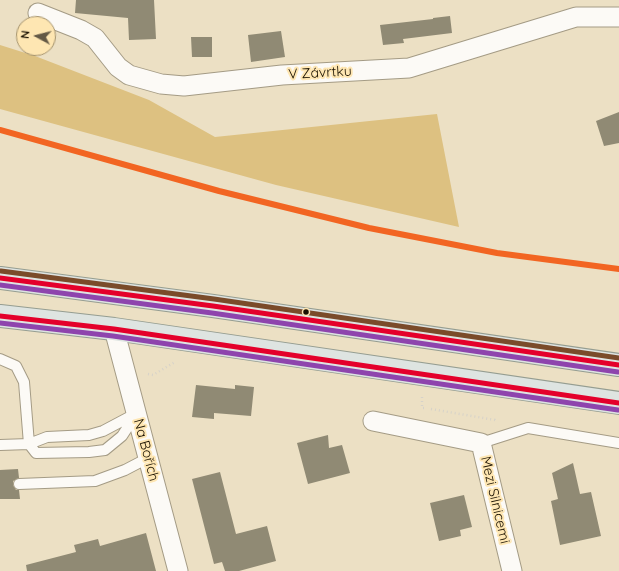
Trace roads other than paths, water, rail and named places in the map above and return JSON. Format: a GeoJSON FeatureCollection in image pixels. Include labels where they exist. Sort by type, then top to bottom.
{"type":"FeatureCollection","features":[{"type":"Feature","properties":{"kind":"main road"},"geometry":{"type":"LineString","coordinates":[[0,278],[205,305],[619,365]]}},
{"type":"Feature","properties":{"kind":"main road"},"geometry":{"type":"LineString","coordinates":[[0,316],[114,329],[619,403]]}},
{"type":"Feature","properties":{"kind":"street","name":"V Závrtku"},"geometry":{"type":"LineString","coordinates":[[38,13],[80,30],[95,38],[118,67],[129,75],[161,84],[184,86],[282,75],[409,68],[576,18],[619,17]]}},
{"type":"Feature","properties":{"kind":"street","name":"Na Bořích"},"geometry":{"type":"LineString","coordinates":[[114,329],[178,571]]}},
{"type":"Feature","properties":{"kind":"street","name":"Mezi Silnicemi"},"geometry":{"type":"LineString","coordinates":[[373,421],[481,443],[512,571]]}},
{"type":"Feature","properties":{"kind":"lane"},"geometry":{"type":"LineString","coordinates":[[0,359],[16,366],[24,382],[29,444],[36,453],[80,453],[105,450],[112,446],[122,436],[137,413]]}},
{"type":"Feature","properties":{"kind":"lane"},"geometry":{"type":"LineString","coordinates":[[0,445],[29,444],[47,436],[89,435],[137,413]]}},
{"type":"Feature","properties":{"kind":"lane"},"geometry":{"type":"LineString","coordinates":[[481,443],[528,428],[619,443]]}},
{"type":"Feature","properties":{"kind":"lane"},"geometry":{"type":"LineString","coordinates":[[19,484],[81,482],[105,479],[148,458]]}}]}
